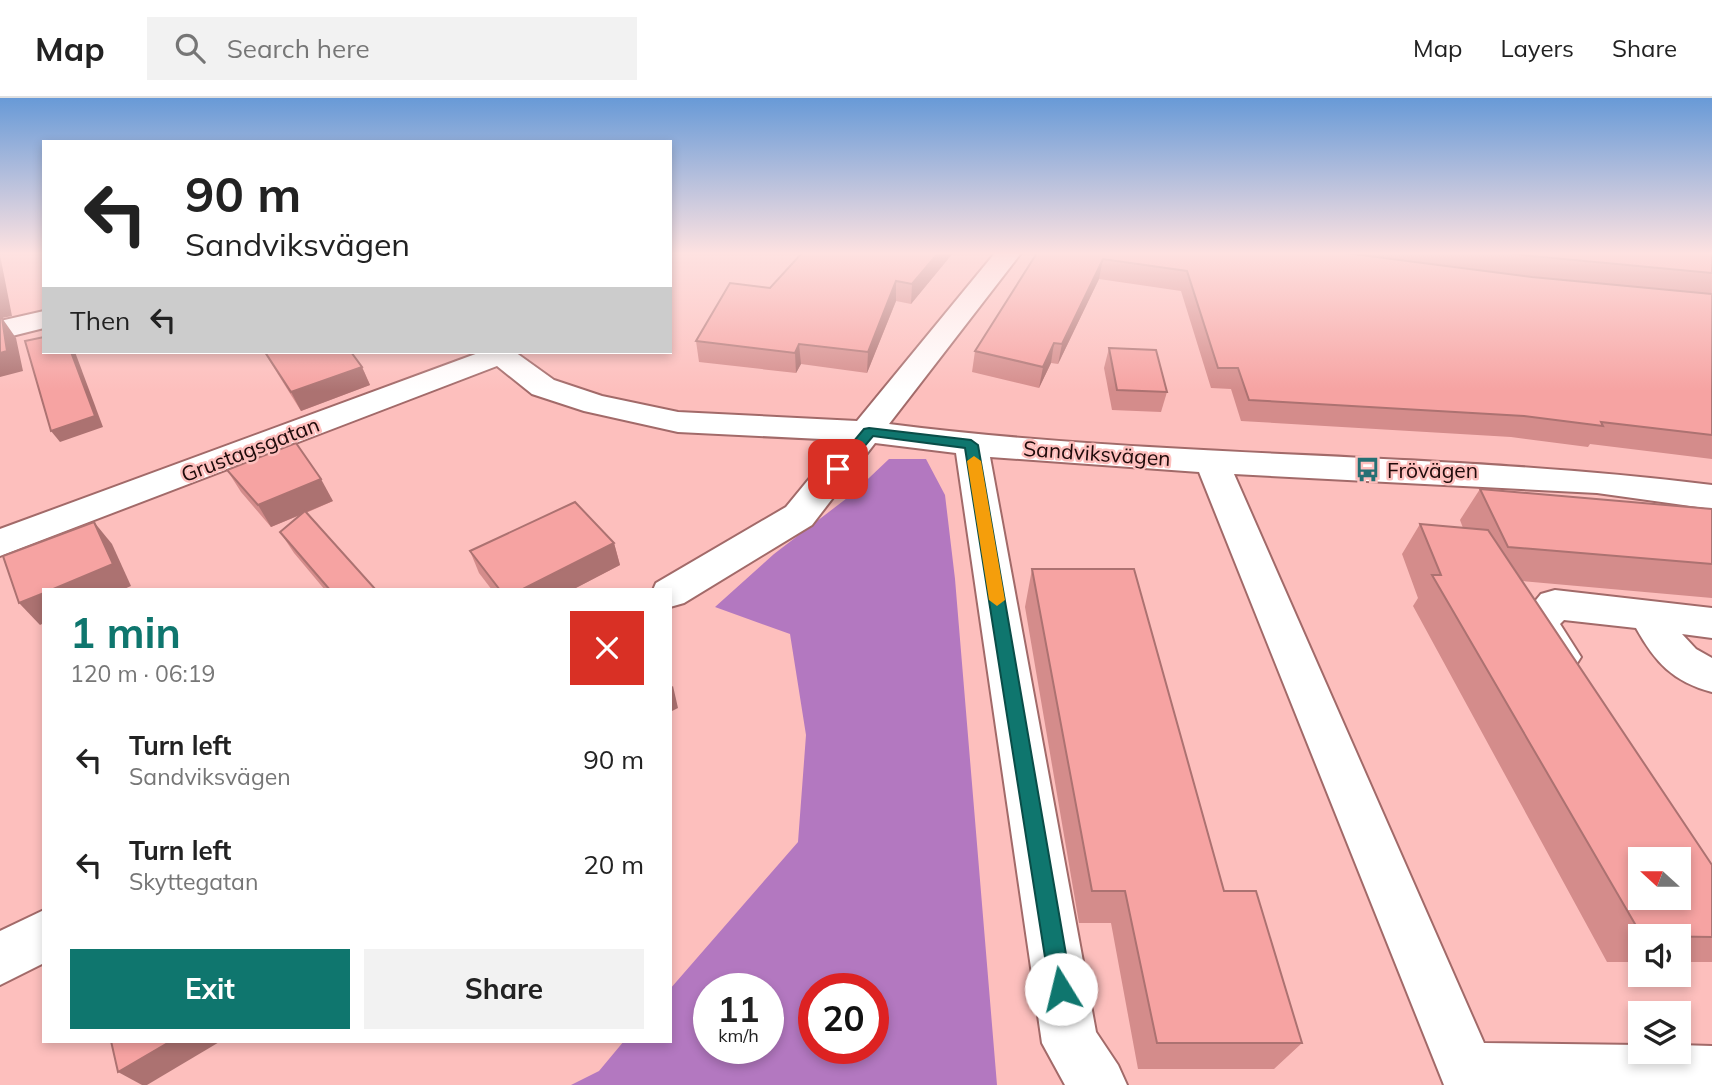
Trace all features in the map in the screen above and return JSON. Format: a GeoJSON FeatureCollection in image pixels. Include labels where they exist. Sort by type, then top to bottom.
{"type":"FeatureCollection","features":[{"type":"Feature","properties":{"kind":"street"},"geometry":{"type":"LineString","coordinates":[[672,592],[799,516],[869,432],[972,299]]}},
{"type":"Feature","properties":{"kind":"street"},"geometry":{"type":"LineString","coordinates":[[0,330],[42,319]]}},
{"type":"Feature","properties":{"kind":"street","name":"Grustagsgatan"},"geometry":{"type":"LineString","coordinates":[[0,543],[496,354]]}},
{"type":"Feature","properties":{"kind":"street","name":"Sandviksvägen"},"geometry":{"type":"LineString","coordinates":[[500,354],[543,387],[595,404],[678,422],[869,432],[971,445],[1212,462],[1597,482],[1712,497]]}},
{"type":"Feature","properties":{"kind":"street"},"geometry":{"type":"LineString","coordinates":[[971,445],[1070,1044],[1098,1085]]}},
{"type":"Feature","properties":{"kind":"street"},"geometry":{"type":"LineString","coordinates":[[1212,462],[1472,1078],[1712,1074]]}},
{"type":"Feature","properties":{"kind":"street"},"geometry":{"type":"LineString","coordinates":[[1582,692],[1538,622],[1555,604],[1712,623]]}},
{"type":"Feature","properties":{"kind":"street"},"geometry":{"type":"LineString","coordinates":[[1648,615],[1672,653],[1704,674],[1712,675]]}},
{"type":"Feature","properties":{"kind":"street"},"geometry":{"type":"LineString","coordinates":[[0,959],[42,937]]}},
{"type":"Feature","properties":{"kind":"shaded area"},"geometry":{"type":"Polygon","coordinates":[[[889,459],[926,459],[945,495],[955,579],[997,1085],[571,1085],[599,1071],[622,1043],[672,1043],[672,987],[798,842],[806,735],[790,634],[715,607],[774,554],[851,495],[889,459]]]}},
{"type":"Feature","properties":{"kind":"building"},"geometry":{"type":"Polygon","coordinates":[[[721,299],[889,299],[868,352],[799,344],[795,353],[696,341],[721,299]]]}},
{"type":"Feature","properties":{"kind":"building"},"geometry":{"type":"Polygon","coordinates":[[[1008,299],[1084,299],[1062,344],[1054,343],[1043,367],[975,351],[1008,299]]]}},
{"type":"Feature","properties":{"kind":"building"},"geometry":{"type":"Polygon","coordinates":[[[1196,299],[1712,299],[1712,435],[1524,416],[1249,400],[1238,368],[1218,368],[1196,299]]]}},
{"type":"Feature","properties":{"kind":"building"},"geometry":{"type":"Polygon","coordinates":[[[0,318],[7,351],[0,353],[0,318]]]}},
{"type":"Feature","properties":{"kind":"building"},"geometry":{"type":"Polygon","coordinates":[[[42,337],[42,354],[72,354],[95,416],[51,431],[25,341],[42,337]]]}},
{"type":"Feature","properties":{"kind":"building"},"geometry":{"type":"Polygon","coordinates":[[[1109,348],[1156,350],[1167,392],[1117,390],[1109,348]]]}},
{"type":"Feature","properties":{"kind":"building"},"geometry":{"type":"Polygon","coordinates":[[[266,354],[352,354],[362,367],[291,392],[266,354]]]}},
{"type":"Feature","properties":{"kind":"building"},"geometry":{"type":"Polygon","coordinates":[[[296,443],[321,479],[258,505],[227,470],[296,443]]]}},
{"type":"Feature","properties":{"kind":"building"},"geometry":{"type":"Polygon","coordinates":[[[1480,489],[1712,509],[1712,564],[1508,547],[1480,489]]]}},
{"type":"Feature","properties":{"kind":"building"},"geometry":{"type":"Polygon","coordinates":[[[575,502],[614,543],[525,588],[498,588],[470,551],[575,502]]]}},
{"type":"Feature","properties":{"kind":"building"},"geometry":{"type":"Polygon","coordinates":[[[305,511],[374,588],[328,588],[280,532],[305,511]]]}},
{"type":"Feature","properties":{"kind":"building"},"geometry":{"type":"Polygon","coordinates":[[[94,522],[113,564],[56,588],[42,588],[42,594],[19,603],[3,556],[94,522]]]}},
{"type":"Feature","properties":{"kind":"building"},"geometry":{"type":"Polygon","coordinates":[[[1420,524],[1488,530],[1712,865],[1712,937],[1691,937],[1691,924],[1635,924],[1432,575],[1441,575],[1420,524]]]}},
{"type":"Feature","properties":{"kind":"building"},"geometry":{"type":"Polygon","coordinates":[[[1032,569],[1134,569],[1224,891],[1256,891],[1302,1043],[1157,1043],[1125,891],[1092,891],[1032,569]]]}},
{"type":"Feature","properties":{"kind":"building"},"geometry":{"type":"Polygon","coordinates":[[[111,1043],[168,1043],[118,1072],[111,1043]]]}},
{"type":"Feature","properties":{"kind":"slow traffic"},"geometry":{"type":"LineString","coordinates":[[974,461],[997,600]]}},
{"type":"Feature","properties":{"kind":"place","name":"Frövägen"},"geometry":{"type":"Point","coordinates":[1367,470]}},
{"type":"Feature","properties":{"kind":"route"},"geometry":{"type":"LineString","coordinates":[[838,469],[869,432],[971,445],[1061,989]]}}]}
